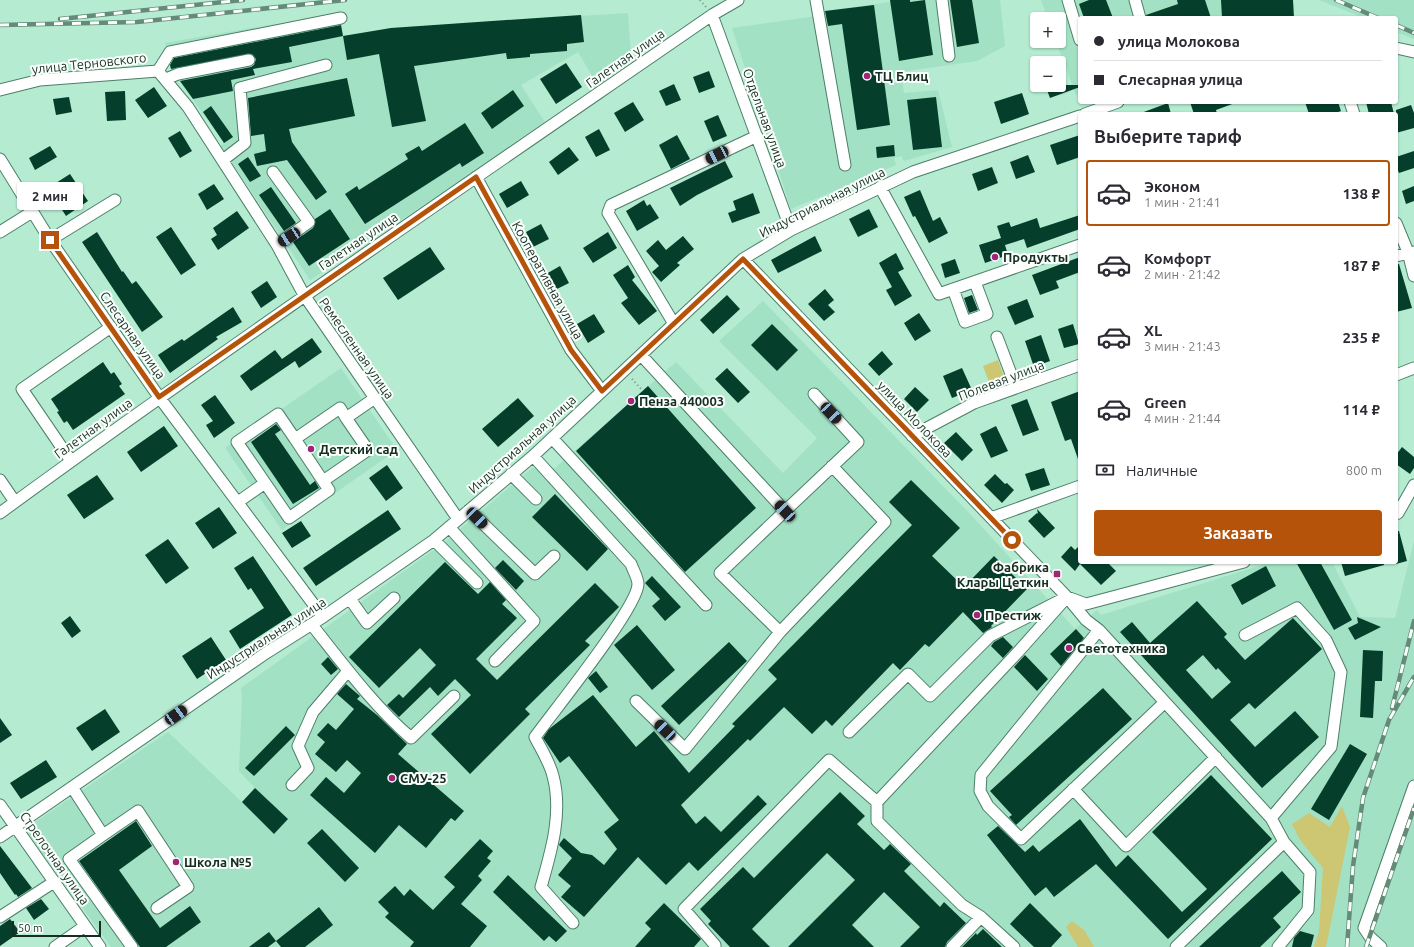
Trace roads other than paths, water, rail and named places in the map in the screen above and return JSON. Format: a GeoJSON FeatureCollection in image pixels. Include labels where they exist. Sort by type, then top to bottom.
{"type":"FeatureCollection","features":[{"type":"Feature","properties":{"kind":"street","name":"Галетная улица"},"geometry":{"type":"LineString","coordinates":[[0,513],[159,397],[304,295],[712,15],[738,0]]}},
{"type":"Feature","properties":{"kind":"street"},"geometry":{"type":"LineString","coordinates":[[816,0],[845,165]]}},
{"type":"Feature","properties":{"kind":"street"},"geometry":{"type":"LineString","coordinates":[[942,0],[949,56]]}},
{"type":"Feature","properties":{"kind":"street"},"geometry":{"type":"LineString","coordinates":[[1068,0],[1078,33]]}},
{"type":"Feature","properties":{"kind":"street"},"geometry":{"type":"LineString","coordinates":[[1134,0],[1139,16]]}},
{"type":"Feature","properties":{"kind":"street","name":"Отдельная улица"},"geometry":{"type":"LineString","coordinates":[[712,15],[791,230]]}},
{"type":"Feature","properties":{"kind":"street"},"geometry":{"type":"LineString","coordinates":[[158,71],[170,52],[341,18]]}},
{"type":"Feature","properties":{"kind":"street"},"geometry":{"type":"LineString","coordinates":[[1398,48],[1414,52]]}},
{"type":"Feature","properties":{"kind":"street"},"geometry":{"type":"LineString","coordinates":[[166,79],[178,74],[249,60]]}},
{"type":"Feature","properties":{"kind":"street"},"geometry":{"type":"LineString","coordinates":[[223,160],[245,143],[240,88],[326,65]]}},
{"type":"Feature","properties":{"kind":"street","name":"Ремесленная улица"},"geometry":{"type":"LineString","coordinates":[[158,71],[188,107],[276,245],[304,295],[458,519]]}},
{"type":"Feature","properties":{"kind":"street","name":"улица Терновского"},"geometry":{"type":"LineString","coordinates":[[0,90],[40,80],[97,77],[158,71]]}},
{"type":"Feature","properties":{"kind":"street"},"geometry":{"type":"LineString","coordinates":[[1090,112],[1112,104]]}},
{"type":"Feature","properties":{"kind":"street","name":"Индустриальная улица"},"geometry":{"type":"LineString","coordinates":[[0,836],[266,653],[324,617],[434,540],[533,456],[743,259],[791,230],[913,172],[1078,117]]}},
{"type":"Feature","properties":{"kind":"street"},"geometry":{"type":"LineString","coordinates":[[674,324],[608,214],[611,205],[757,136]]}},
{"type":"Feature","properties":{"kind":"street","name":"Слесарная улица"},"geometry":{"type":"LineString","coordinates":[[0,159],[50,240],[159,397],[324,617]]}},
{"type":"Feature","properties":{"kind":"street"},"geometry":{"type":"LineString","coordinates":[[273,172],[309,222],[276,245]]}},
{"type":"Feature","properties":{"kind":"street","name":"Кооперативная улица"},"geometry":{"type":"LineString","coordinates":[[476,177],[571,350],[602,391]]}},
{"type":"Feature","properties":{"kind":"street"},"geometry":{"type":"LineString","coordinates":[[880,187],[939,294],[1078,246]]}},
{"type":"Feature","properties":{"kind":"street"},"geometry":{"type":"LineString","coordinates":[[50,240],[115,200]]}},
{"type":"Feature","properties":{"kind":"street"},"geometry":{"type":"LineString","coordinates":[[0,232],[32,212]]}},
{"type":"Feature","properties":{"kind":"street"},"geometry":{"type":"LineString","coordinates":[[1398,227],[1411,252],[1414,276]]}},
{"type":"Feature","properties":{"kind":"street"},"geometry":{"type":"LineString","coordinates":[[1398,255],[1411,252]]}},
{"type":"Feature","properties":{"kind":"street","name":"улица Молокова"},"geometry":{"type":"LineString","coordinates":[[743,259],[1067,597],[1086,620],[1099,630],[1271,818],[1284,842],[1310,872],[1308,910],[1278,947]]}},
{"type":"Feature","properties":{"kind":"street"},"geometry":{"type":"LineString","coordinates":[[953,289],[965,322],[987,314],[975,282]]}},
{"type":"Feature","properties":{"kind":"street"},"geometry":{"type":"LineString","coordinates":[[71,461],[22,389],[111,327]]}},
{"type":"Feature","properties":{"kind":"street"},"geometry":{"type":"LineString","coordinates":[[997,337],[1016,387]]}},
{"type":"Feature","properties":{"kind":"street"},"geometry":{"type":"LineString","coordinates":[[641,355],[785,511]]}},
{"type":"Feature","properties":{"kind":"street","name":"Полевая улица"},"geometry":{"type":"LineString","coordinates":[[912,436],[974,403],[1078,366]]}},
{"type":"Feature","properties":{"kind":"street"},"geometry":{"type":"LineString","coordinates":[[1398,374],[1414,368]]}},
{"type":"Feature","properties":{"kind":"street"},"geometry":{"type":"LineString","coordinates":[[780,632],[720,573],[858,442],[814,394]]}},
{"type":"Feature","properties":{"kind":"street"},"geometry":{"type":"LineString","coordinates":[[346,418],[375,398]]}},
{"type":"Feature","properties":{"kind":"street"},"geometry":{"type":"LineString","coordinates":[[295,439],[340,408],[368,450],[323,481]]}},
{"type":"Feature","properties":{"kind":"street"},"geometry":{"type":"LineString","coordinates":[[278,414],[323,481],[329,490],[289,518],[237,442],[278,414]]}},
{"type":"Feature","properties":{"kind":"street"},"geometry":{"type":"LineString","coordinates":[[552,438],[706,605]]}},
{"type":"Feature","properties":{"kind":"street"},"geometry":{"type":"LineString","coordinates":[[533,456],[631,564],[638,584],[634,597],[612,633],[535,737],[553,776],[557,811],[551,850],[541,887],[573,923]]}},
{"type":"Feature","properties":{"kind":"street"},"geometry":{"type":"LineString","coordinates":[[636,701],[685,749],[780,632],[885,522],[832,466]]}},
{"type":"Feature","properties":{"kind":"street"},"geometry":{"type":"LineString","coordinates":[[511,474],[536,499]]}},
{"type":"Feature","properties":{"kind":"street"},"geometry":{"type":"LineString","coordinates":[[0,480],[15,502]]}},
{"type":"Feature","properties":{"kind":"street"},"geometry":{"type":"LineString","coordinates":[[238,502],[265,482]]}},
{"type":"Feature","properties":{"kind":"street"},"geometry":{"type":"LineString","coordinates":[[1398,513],[1414,485]]}},
{"type":"Feature","properties":{"kind":"street"},"geometry":{"type":"LineString","coordinates":[[991,518],[1078,487]]}},
{"type":"Feature","properties":{"kind":"street"},"geometry":{"type":"LineString","coordinates":[[469,510],[536,574],[554,556]]}},
{"type":"Feature","properties":{"kind":"street"},"geometry":{"type":"LineString","coordinates":[[449,528],[534,621],[494,661]]}},
{"type":"Feature","properties":{"kind":"street"},"geometry":{"type":"LineString","coordinates":[[434,540],[477,583]]}},
{"type":"Feature","properties":{"kind":"street"},"geometry":{"type":"LineString","coordinates":[[849,732],[908,674],[930,696],[990,636],[1067,597],[1086,604],[1236,564]]}},
{"type":"Feature","properties":{"kind":"street"},"geometry":{"type":"LineString","coordinates":[[1014,947],[981,916],[962,905],[877,821],[877,802],[1018,652],[1067,597]]}},
{"type":"Feature","properties":{"kind":"street"},"geometry":{"type":"LineString","coordinates":[[350,599],[367,622],[394,598]]}},
{"type":"Feature","properties":{"kind":"street"},"geometry":{"type":"LineString","coordinates":[[1245,635],[1297,608],[1326,640],[1341,672],[1331,746],[1271,818]]}},
{"type":"Feature","properties":{"kind":"street"},"geometry":{"type":"LineString","coordinates":[[312,625],[348,671],[393,722],[411,738],[454,696]]}},
{"type":"Feature","properties":{"kind":"street"},"geometry":{"type":"LineString","coordinates":[[1099,630],[981,776],[980,791],[988,806],[1021,839],[1165,702]]}},
{"type":"Feature","properties":{"kind":"street"},"geometry":{"type":"LineString","coordinates":[[292,785],[308,768],[298,746],[313,712],[348,671]]}},
{"type":"Feature","properties":{"kind":"street"},"geometry":{"type":"LineString","coordinates":[[1073,789],[1126,846],[1216,757]]}},
{"type":"Feature","properties":{"kind":"street"},"geometry":{"type":"LineString","coordinates":[[715,947],[716,945],[684,909],[829,760],[877,802]]}},
{"type":"Feature","properties":{"kind":"street"},"geometry":{"type":"LineString","coordinates":[[1381,947],[1370,937],[1364,928],[1414,786]]}},
{"type":"Feature","properties":{"kind":"street"},"geometry":{"type":"LineString","coordinates":[[72,787],[103,835]]}},
{"type":"Feature","properties":{"kind":"street","name":"Стрелочная улица"},"geometry":{"type":"LineString","coordinates":[[0,805],[100,947]]}},
{"type":"Feature","properties":{"kind":"street"},"geometry":{"type":"LineString","coordinates":[[132,947],[70,859],[138,811],[188,887],[157,908]]}},
{"type":"Feature","properties":{"kind":"street"},"geometry":{"type":"LineString","coordinates":[[1176,947],[1284,842]]}},
{"type":"Feature","properties":{"kind":"street"},"geometry":{"type":"LineString","coordinates":[[0,917],[54,882]]}},
{"type":"Feature","properties":{"kind":"street"},"geometry":{"type":"LineString","coordinates":[[952,947],[981,916]]}},
{"type":"Feature","properties":{"kind":"street"},"geometry":{"type":"LineString","coordinates":[[56,947],[85,926]]}},
{"type":"Feature","properties":{"kind":"railway"},"geometry":{"type":"LineString","coordinates":[[60,19],[243,0]]}},
{"type":"Feature","properties":{"kind":"railway"},"geometry":{"type":"LineString","coordinates":[[0,25],[137,22],[345,0]]}},
{"type":"Feature","properties":{"kind":"railway"},"geometry":{"type":"LineString","coordinates":[[1336,0],[1373,16]]}},
{"type":"Feature","properties":{"kind":"railway"},"geometry":{"type":"LineString","coordinates":[[1398,26],[1414,33]]}},
{"type":"Feature","properties":{"kind":"railway"},"geometry":{"type":"LineString","coordinates":[[1392,708],[1414,621]]}},
{"type":"Feature","properties":{"kind":"railway"},"geometry":{"type":"LineString","coordinates":[[1347,947],[1353,866],[1363,798],[1389,720],[1414,677]]}},
{"type":"Feature","properties":{"kind":"railway"},"geometry":{"type":"LineString","coordinates":[[1366,947],[1414,808]]}},
{"type":"Feature","properties":{"kind":"place","name":"ТЦ Блиц"},"geometry":{"type":"Point","coordinates":[867,76]}},
{"type":"Feature","properties":{"kind":"place","name":"Продукты"},"geometry":{"type":"Point","coordinates":[995,257]}},
{"type":"Feature","properties":{"kind":"place","name":"Пенза 440003"},"geometry":{"type":"Point","coordinates":[631,401]}},
{"type":"Feature","properties":{"kind":"place","name":"Детский сад"},"geometry":{"type":"Point","coordinates":[311,449]}},
{"type":"Feature","properties":{"kind":"place","name":"Фабрика Клары Цеткин"},"geometry":{"type":"Point","coordinates":[1057,574]}},
{"type":"Feature","properties":{"kind":"place","name":"Престиж"},"geometry":{"type":"Point","coordinates":[977,615]}},
{"type":"Feature","properties":{"kind":"place","name":"Светотехника"},"geometry":{"type":"Point","coordinates":[1069,648]}},
{"type":"Feature","properties":{"kind":"place","name":"СМУ-25"},"geometry":{"type":"Point","coordinates":[392,778]}},
{"type":"Feature","properties":{"kind":"place","name":"Школа №5"},"geometry":{"type":"Point","coordinates":[176,862]}}]}
